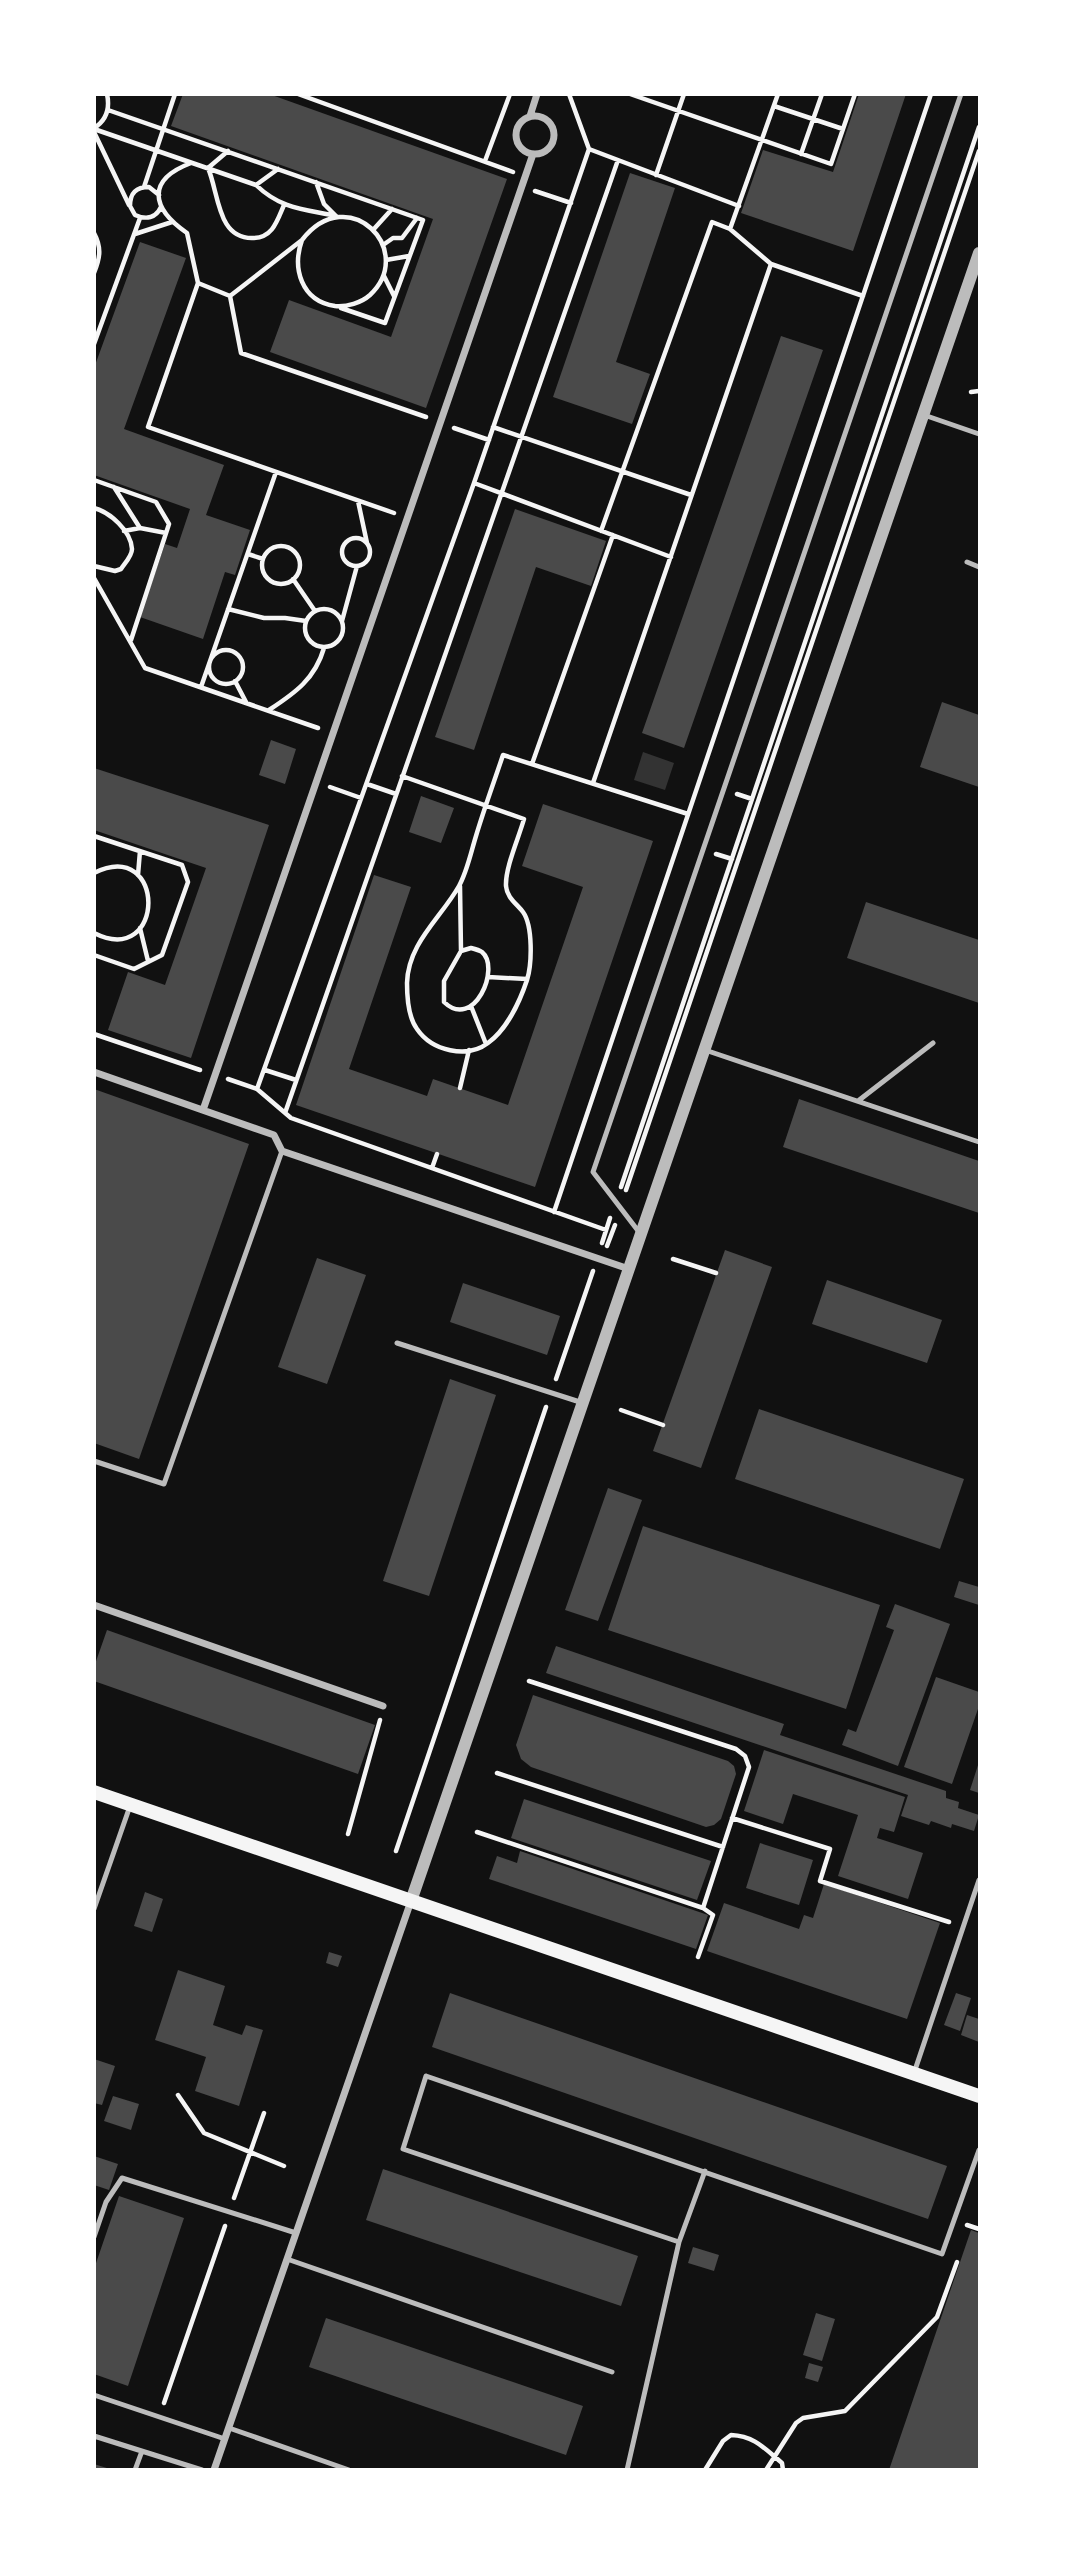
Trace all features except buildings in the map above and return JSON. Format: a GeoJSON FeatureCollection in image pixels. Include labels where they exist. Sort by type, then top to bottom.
{"type":"FeatureCollection","features":[{"type":"Feature","properties":{"kind":"main road"},"geometry":{"type":"LineString","coordinates":[[94,1792],[979,2096]]}},
{"type":"Feature","properties":{"kind":"street"},"geometry":{"type":"LineString","coordinates":[[530,116],[537,94]]}},
{"type":"Feature","properties":{"kind":"street"},"geometry":{"type":"LineString","coordinates":[[536,115],[548,120],[554,130],[550,148],[533,155],[521,149],[516,136],[519,124],[530,116],[536,115]]}},
{"type":"Feature","properties":{"kind":"street"},"geometry":{"type":"LineString","coordinates":[[202,1110],[533,155]]}},
{"type":"Feature","properties":{"kind":"street"},"geometry":{"type":"LineString","coordinates":[[215,2469],[979,253]]}},
{"type":"Feature","properties":{"kind":"street"},"geometry":{"type":"LineString","coordinates":[[94,1072],[274,1135],[282,1151],[629,1269]]}},
{"type":"Feature","properties":{"kind":"street"},"geometry":{"type":"LineString","coordinates":[[95,1606],[383,1706]]}},
{"type":"Feature","properties":{"kind":"lane"},"geometry":{"type":"LineString","coordinates":[[641,1234],[593,1172],[961,94]]}},
{"type":"Feature","properties":{"kind":"lane"},"geometry":{"type":"LineString","coordinates":[[924,415],[979,434]]}},
{"type":"Feature","properties":{"kind":"lane"},"geometry":{"type":"LineString","coordinates":[[967,562],[979,566]]}},
{"type":"Feature","properties":{"kind":"lane"},"geometry":{"type":"LineString","coordinates":[[858,1101],[933,1043]]}},
{"type":"Feature","properties":{"kind":"lane"},"geometry":{"type":"LineString","coordinates":[[705,1050],[979,1142]]}},
{"type":"Feature","properties":{"kind":"lane"},"geometry":{"type":"LineString","coordinates":[[94,1461],[164,1484],[282,1151]]}},
{"type":"Feature","properties":{"kind":"lane"},"geometry":{"type":"LineString","coordinates":[[397,1343],[583,1403]]}},
{"type":"Feature","properties":{"kind":"lane"},"geometry":{"type":"LineString","coordinates":[[94,1909],[130,1805]]}},
{"type":"Feature","properties":{"kind":"lane"},"geometry":{"type":"LineString","coordinates":[[914,2073],[979,1880]]}},
{"type":"Feature","properties":{"kind":"lane"},"geometry":{"type":"LineString","coordinates":[[679,2242],[403,2149],[426,2076],[942,2254],[979,2150]]}},
{"type":"Feature","properties":{"kind":"lane"},"geometry":{"type":"LineString","coordinates":[[627,2469],[679,2242],[705,2171]]}},
{"type":"Feature","properties":{"kind":"lane"},"geometry":{"type":"LineString","coordinates":[[94,2237],[106,2202],[122,2178],[296,2233]]}},
{"type":"Feature","properties":{"kind":"lane"},"geometry":{"type":"LineString","coordinates":[[287,2259],[612,2372]]}},
{"type":"Feature","properties":{"kind":"lane"},"geometry":{"type":"LineString","coordinates":[[94,2395],[225,2439]]}},
{"type":"Feature","properties":{"kind":"lane"},"geometry":{"type":"LineString","coordinates":[[229,2428],[349,2469]]}},
{"type":"Feature","properties":{"kind":"lane"},"geometry":{"type":"LineString","coordinates":[[94,2436],[202,2469]]}},
{"type":"Feature","properties":{"kind":"lane"},"geometry":{"type":"LineString","coordinates":[[135,2469],[142,2451]]}},
{"type":"Feature","properties":{"kind":"path"},"geometry":{"type":"LineString","coordinates":[[94,130],[105,118],[108,110],[107,94]]}},
{"type":"Feature","properties":{"kind":"path"},"geometry":{"type":"LineString","coordinates":[[144,187],[175,94]]}},
{"type":"Feature","properties":{"kind":"path"},"geometry":{"type":"LineString","coordinates":[[298,94],[518,173]]}},
{"type":"Feature","properties":{"kind":"path"},"geometry":{"type":"LineString","coordinates":[[485,161],[510,94]]}},
{"type":"Feature","properties":{"kind":"path"},"geometry":{"type":"LineString","coordinates":[[257,1089],[494,427],[589,149],[569,94]]}},
{"type":"Feature","properties":{"kind":"path"},"geometry":{"type":"LineString","coordinates":[[630,94],[831,164],[855,94]]}},
{"type":"Feature","properties":{"kind":"path"},"geometry":{"type":"LineString","coordinates":[[656,175],[684,94]]}},
{"type":"Feature","properties":{"kind":"path"},"geometry":{"type":"LineString","coordinates":[[730,229],[778,94]]}},
{"type":"Feature","properties":{"kind":"path"},"geometry":{"type":"LineString","coordinates":[[801,154],[822,94]]}},
{"type":"Feature","properties":{"kind":"path"},"geometry":{"type":"LineString","coordinates":[[554,1212],[931,94]]}},
{"type":"Feature","properties":{"kind":"path"},"geometry":{"type":"LineString","coordinates":[[774,106],[843,129]]}},
{"type":"Feature","properties":{"kind":"path"},"geometry":{"type":"LineString","coordinates":[[108,110],[423,220],[385,323],[322,302],[310,294],[301,281],[297,268],[297,253],[302,240]]}},
{"type":"Feature","properties":{"kind":"path"},"geometry":{"type":"LineString","coordinates":[[600,1259],[606,1230],[979,127]]}},
{"type":"Feature","properties":{"kind":"path"},"geometry":{"type":"LineString","coordinates":[[94,130],[256,185],[270,199],[284,205],[351,217],[364,223],[373,230],[383,245],[386,260],[384,275],[377,289],[366,299],[352,305],[337,306]]}},
{"type":"Feature","properties":{"kind":"path"},"geometry":{"type":"LineString","coordinates":[[94,130],[135,215],[151,218],[161,206]]}},
{"type":"Feature","properties":{"kind":"path"},"geometry":{"type":"LineString","coordinates":[[589,149],[738,205]]}},
{"type":"Feature","properties":{"kind":"path"},"geometry":{"type":"LineString","coordinates":[[208,168],[228,151]]}},
{"type":"Feature","properties":{"kind":"path"},"geometry":{"type":"LineString","coordinates":[[396,1851],[551,1394],[620,1209],[979,151]]}},
{"type":"Feature","properties":{"kind":"path"},"geometry":{"type":"LineString","coordinates":[[285,1113],[618,160]]}},
{"type":"Feature","properties":{"kind":"path"},"geometry":{"type":"LineString","coordinates":[[191,163],[174,170],[163,180],[159,195],[162,212],[187,233],[198,283],[148,427],[398,515]]}},
{"type":"Feature","properties":{"kind":"path"},"geometry":{"type":"LineString","coordinates":[[208,168],[214,183],[217,206],[234,234],[244,239],[259,238],[273,231],[284,205]]}},
{"type":"Feature","properties":{"kind":"path"},"geometry":{"type":"LineString","coordinates":[[256,185],[279,169]]}},
{"type":"Feature","properties":{"kind":"path"},"geometry":{"type":"LineString","coordinates":[[316,182],[324,204],[337,216]]}},
{"type":"Feature","properties":{"kind":"path"},"geometry":{"type":"LineString","coordinates":[[130,206],[134,191],[144,187],[153,189],[159,195]]}},
{"type":"Feature","properties":{"kind":"path"},"geometry":{"type":"LineString","coordinates":[[522,187],[571,202]]}},
{"type":"Feature","properties":{"kind":"path"},"geometry":{"type":"LineString","coordinates":[[373,230],[391,209]]}},
{"type":"Feature","properties":{"kind":"path"},"geometry":{"type":"LineString","coordinates":[[230,296],[302,240],[311,228],[323,220],[337,216]]}},
{"type":"Feature","properties":{"kind":"path"},"geometry":{"type":"LineString","coordinates":[[94,344],[140,218]]}},
{"type":"Feature","properties":{"kind":"path"},"geometry":{"type":"LineString","coordinates":[[383,245],[393,238],[402,238],[417,218]]}},
{"type":"Feature","properties":{"kind":"path"},"geometry":{"type":"LineString","coordinates":[[134,235],[172,222]]}},
{"type":"Feature","properties":{"kind":"path"},"geometry":{"type":"LineString","coordinates":[[601,531],[712,222],[730,229],[771,264],[863,296]]}},
{"type":"Feature","properties":{"kind":"path"},"geometry":{"type":"LineString","coordinates":[[94,233],[99,241],[100,256],[94,273]]}},
{"type":"Feature","properties":{"kind":"path"},"geometry":{"type":"LineString","coordinates":[[386,260],[410,256]]}},
{"type":"Feature","properties":{"kind":"path"},"geometry":{"type":"LineString","coordinates":[[593,783],[771,264]]}},
{"type":"Feature","properties":{"kind":"path"},"geometry":{"type":"LineString","coordinates":[[384,275],[394,297]]}},
{"type":"Feature","properties":{"kind":"path"},"geometry":{"type":"LineString","coordinates":[[198,283],[230,296]]}},
{"type":"Feature","properties":{"kind":"path"},"geometry":{"type":"LineString","coordinates":[[230,296],[242,353],[489,440]]}},
{"type":"Feature","properties":{"kind":"path"},"geometry":{"type":"LineString","coordinates":[[971,392],[979,391]]}},
{"type":"Feature","properties":{"kind":"path"},"geometry":{"type":"LineString","coordinates":[[494,427],[691,495]]}},
{"type":"Feature","properties":{"kind":"path"},"geometry":{"type":"LineString","coordinates":[[201,687],[276,472]]}},
{"type":"Feature","properties":{"kind":"path"},"geometry":{"type":"LineString","coordinates":[[94,480],[156,502],[169,524],[130,641]]}},
{"type":"Feature","properties":{"kind":"path"},"geometry":{"type":"LineString","coordinates":[[474,483],[671,557]]}},
{"type":"Feature","properties":{"kind":"path"},"geometry":{"type":"LineString","coordinates":[[114,487],[140,528]]}},
{"type":"Feature","properties":{"kind":"path"},"geometry":{"type":"LineString","coordinates":[[358,501],[370,553],[369,558],[357,566],[344,560],[342,548],[347,541],[356,538],[367,544]]}},
{"type":"Feature","properties":{"kind":"path"},"geometry":{"type":"LineString","coordinates":[[94,508],[109,513],[118,521],[131,544],[132,552],[121,569],[115,571],[94,566]]}},
{"type":"Feature","properties":{"kind":"path"},"geometry":{"type":"LineString","coordinates":[[124,531],[140,528],[166,533]]}},
{"type":"Feature","properties":{"kind":"path"},"geometry":{"type":"LineString","coordinates":[[532,764],[612,535]]}},
{"type":"Feature","properties":{"kind":"path"},"geometry":{"type":"LineString","coordinates":[[276,547],[294,552],[300,562],[298,575],[282,584],[270,581],[263,571],[263,559],[276,547]]}},
{"type":"Feature","properties":{"kind":"path"},"geometry":{"type":"LineString","coordinates":[[248,554],[263,559]]}},
{"type":"Feature","properties":{"kind":"path"},"geometry":{"type":"LineString","coordinates":[[342,621],[334,611],[315,611],[306,621],[308,639],[324,648],[331,647],[340,639],[343,634],[342,621],[357,566]]}},
{"type":"Feature","properties":{"kind":"path"},"geometry":{"type":"LineString","coordinates":[[94,578],[145,668],[323,730]]}},
{"type":"Feature","properties":{"kind":"path"},"geometry":{"type":"LineString","coordinates":[[293,579],[315,611]]}},
{"type":"Feature","properties":{"kind":"path"},"geometry":{"type":"LineString","coordinates":[[228,609],[264,618],[306,621]]}},
{"type":"Feature","properties":{"kind":"path"},"geometry":{"type":"LineString","coordinates":[[269,711],[292,696],[309,680],[320,663],[324,648]]}},
{"type":"Feature","properties":{"kind":"path"},"geometry":{"type":"LineString","coordinates":[[226,650],[237,654],[243,668],[235,681],[224,684],[210,674],[209,662],[212,657],[226,650]]}},
{"type":"Feature","properties":{"kind":"path"},"geometry":{"type":"LineString","coordinates":[[235,681],[246,703]]}},
{"type":"Feature","properties":{"kind":"path"},"geometry":{"type":"LineString","coordinates":[[461,951],[471,948],[482,952],[488,962],[488,977],[485,987],[471,1006],[467,1010],[459,1011],[444,1002],[443,981],[461,951],[460,885],[503,755],[688,814]]}},
{"type":"Feature","properties":{"kind":"path"},"geometry":{"type":"LineString","coordinates":[[402,776],[524,819],[506,887],[512,901],[525,914],[530,933],[527,979],[517,1004],[500,1032],[486,1045],[455,1052],[435,1044],[418,1030],[409,1010],[407,981],[418,943],[460,885]]}},
{"type":"Feature","properties":{"kind":"path"},"geometry":{"type":"LineString","coordinates":[[367,784],[396,794]]}},
{"type":"Feature","properties":{"kind":"path"},"geometry":{"type":"LineString","coordinates":[[94,836],[182,865],[188,882],[162,956],[134,969],[94,955]]}},
{"type":"Feature","properties":{"kind":"path"},"geometry":{"type":"LineString","coordinates":[[138,875],[140,851]]}},
{"type":"Feature","properties":{"kind":"path"},"geometry":{"type":"LineString","coordinates":[[94,873],[104,868],[128,869],[138,875],[150,895],[147,919],[130,935],[119,939],[94,933]]}},
{"type":"Feature","properties":{"kind":"path"},"geometry":{"type":"LineString","coordinates":[[140,928],[148,962]]}},
{"type":"Feature","properties":{"kind":"path"},"geometry":{"type":"LineString","coordinates":[[488,977],[527,979]]}},
{"type":"Feature","properties":{"kind":"path"},"geometry":{"type":"LineString","coordinates":[[471,1006],[486,1045]]}},
{"type":"Feature","properties":{"kind":"path"},"geometry":{"type":"LineString","coordinates":[[94,1034],[257,1089],[291,1118],[606,1230]]}},
{"type":"Feature","properties":{"kind":"path"},"geometry":{"type":"LineString","coordinates":[[460,1088],[470,1050]]}},
{"type":"Feature","properties":{"kind":"path"},"geometry":{"type":"LineString","coordinates":[[265,1070],[296,1080]]}},
{"type":"Feature","properties":{"kind":"path"},"geometry":{"type":"LineString","coordinates":[[432,1168],[437,1154]]}},
{"type":"Feature","properties":{"kind":"path"},"geometry":{"type":"LineString","coordinates":[[673,1259],[716,1273]]}},
{"type":"Feature","properties":{"kind":"path"},"geometry":{"type":"LineString","coordinates":[[621,1410],[663,1425]]}},
{"type":"Feature","properties":{"kind":"path"},"geometry":{"type":"LineString","coordinates":[[528,1681],[736,1749],[745,1756],[749,1767],[703,1908]]}},
{"type":"Feature","properties":{"kind":"path"},"geometry":{"type":"LineString","coordinates":[[348,1834],[383,1706]]}},
{"type":"Feature","properties":{"kind":"path"},"geometry":{"type":"LineString","coordinates":[[497,1773],[723,1847]]}},
{"type":"Feature","properties":{"kind":"path"},"geometry":{"type":"LineString","coordinates":[[732,1818],[830,1849],[820,1881],[963,1927]]}},
{"type":"Feature","properties":{"kind":"path"},"geometry":{"type":"LineString","coordinates":[[477,1832],[703,1908],[713,1915],[698,1957]]}},
{"type":"Feature","properties":{"kind":"path"},"geometry":{"type":"LineString","coordinates":[[178,2095],[204,2133],[284,2166]]}},
{"type":"Feature","properties":{"kind":"path"},"geometry":{"type":"LineString","coordinates":[[160,2417],[264,2113]]}},
{"type":"Feature","properties":{"kind":"path"},"geometry":{"type":"LineString","coordinates":[[967,2225],[979,2229]]}},
{"type":"Feature","properties":{"kind":"path"},"geometry":{"type":"LineString","coordinates":[[766,2469],[796,2423],[803,2418],[845,2411],[937,2317],[961,2252]]}},
{"type":"Feature","properties":{"kind":"path"},"geometry":{"type":"LineString","coordinates":[[705,2469],[723,2441],[731,2435],[751,2438],[782,2463],[783,2469]]}},
{"type":"Feature","properties":{"kind":"shaded area"},"geometry":{"type":"Polygon","coordinates":[[[643,752],[674,763],[665,790],[634,780],[643,752]]]}}]}
